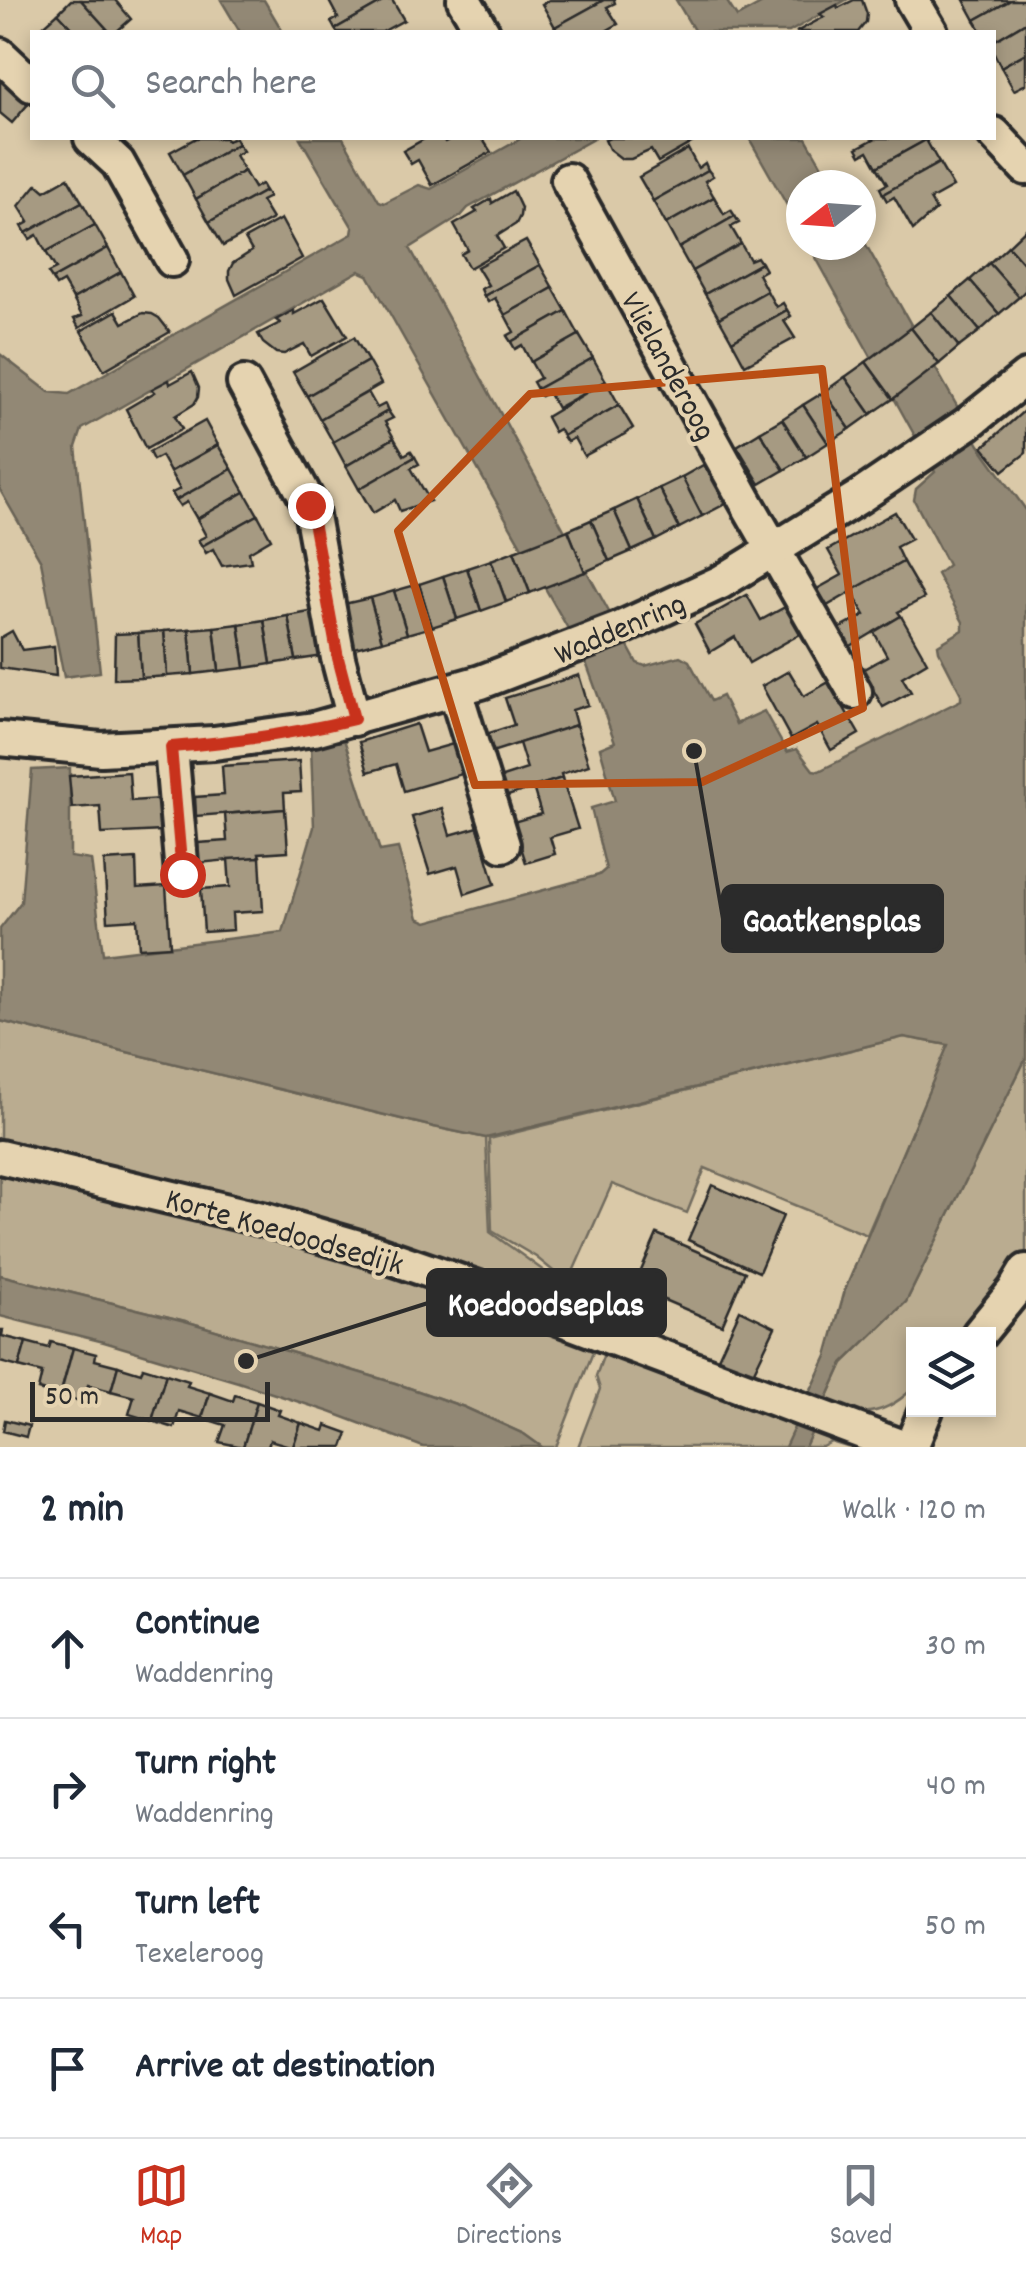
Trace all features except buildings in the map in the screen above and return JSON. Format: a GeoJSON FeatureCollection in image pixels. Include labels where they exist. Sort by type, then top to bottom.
{"type":"FeatureCollection","features":[{"type":"Feature","properties":{"kind":"street"},"geometry":{"type":"LineString","coordinates":[[464,0],[482,30]]}},
{"type":"Feature","properties":{"kind":"street"},"geometry":{"type":"LineString","coordinates":[[912,0],[930,30]]}},
{"type":"Feature","properties":{"kind":"street"},"geometry":{"type":"LineString","coordinates":[[0,55],[30,82]]}},
{"type":"Feature","properties":{"kind":"street"},"geometry":{"type":"LineString","coordinates":[[996,136],[1026,168]]}},
{"type":"Feature","properties":{"kind":"street"},"geometry":{"type":"LineString","coordinates":[[93,140],[118,163],[172,260]]}},
{"type":"Feature","properties":{"kind":"street","name":"Vlielanderoog"},"geometry":{"type":"LineString","coordinates":[[568,180],[775,550]]}},
{"type":"Feature","properties":{"kind":"street","name":"Waddenring"},"geometry":{"type":"LineString","coordinates":[[0,739],[101,749],[171,747],[299,731],[455,690],[619,630],[721,582],[859,497],[966,424],[1026,377]]}},
{"type":"Feature","properties":{"kind":"street"},"geometry":{"type":"LineString","coordinates":[[244,383],[310,505],[338,658],[354,719]]}},
{"type":"Feature","properties":{"kind":"street"},"geometry":{"type":"LineString","coordinates":[[775,550],[854,692]]}},
{"type":"Feature","properties":{"kind":"street"},"geometry":{"type":"LineString","coordinates":[[455,690],[503,846]]}},
{"type":"Feature","properties":{"kind":"street"},"geometry":{"type":"LineString","coordinates":[[171,747],[182,874]]}},
{"type":"Feature","properties":{"kind":"street","name":"Korte Koedoodsedijk"},"geometry":{"type":"LineString","coordinates":[[0,1158],[266,1220],[369,1250],[902,1447]]}},
{"type":"Feature","properties":{"kind":"street"},"geometry":{"type":"LineString","coordinates":[[984,1327],[1026,1271]]}},
{"type":"Feature","properties":{"kind":"street"},"geometry":{"type":"LineString","coordinates":[[912,1447],[923,1417]]}},
{"type":"Feature","properties":{"kind":"highlighted area"},"geometry":{"type":"Polygon","coordinates":[[[822,369],[863,708],[702,782],[475,785],[398,531],[530,394],[822,369]]]}},
{"type":"Feature","properties":{"kind":"shaded area"},"geometry":{"type":"Polygon","coordinates":[[[221,0],[264,0],[282,30],[239,30],[221,0]]]}},
{"type":"Feature","properties":{"kind":"shaded area"},"geometry":{"type":"Polygon","coordinates":[[[676,0],[726,0],[737,17],[768,0],[846,0],[793,30],[694,30],[676,0]]]}},
{"type":"Feature","properties":{"kind":"shaded area"},"geometry":{"type":"Polygon","coordinates":[[[301,140],[344,140],[379,201],[384,203],[419,185],[431,189],[518,140],[591,140],[468,208],[410,248],[637,663],[645,666],[680,656],[689,661],[711,701],[722,696],[736,724],[764,711],[787,752],[797,749],[813,770],[819,771],[961,700],[938,645],[963,630],[963,622],[937,574],[948,565],[914,500],[916,489],[935,472],[817,260],[875,260],[979,445],[1026,510],[1026,1058],[906,1302],[843,1363],[805,1447],[785,1447],[827,1356],[845,1290],[948,1045],[904,1037],[486,1138],[0,1021],[0,929],[21,902],[32,770],[70,768],[70,857],[91,860],[103,954],[283,932],[314,827],[311,746],[343,736],[380,851],[398,848],[418,918],[427,922],[599,875],[606,869],[591,808],[615,801],[600,748],[615,742],[584,657],[368,275],[359,271],[82,429],[76,447],[100,672],[64,677],[41,561],[0,490],[0,354],[49,392],[69,394],[352,234],[353,228],[301,140]]]}},
{"type":"Feature","properties":{"kind":"shaded area"},"geometry":{"type":"Polygon","coordinates":[[[750,140],[807,140],[824,170],[786,170],[786,203],[750,140]]]}},
{"type":"Feature","properties":{"kind":"shaded area"},"geometry":{"type":"Polygon","coordinates":[[[0,1021],[486,1138],[490,1232],[566,1287],[540,1297],[0,1144],[0,1021]]]}},
{"type":"Feature","properties":{"kind":"shaded area"},"geometry":{"type":"Polygon","coordinates":[[[904,1037],[949,1045],[867,1235],[705,1168],[687,1213],[612,1184],[568,1283],[536,1257],[492,1231],[489,1139],[904,1037]]]}},
{"type":"Feature","properties":{"kind":"shaded area"},"geometry":{"type":"Polygon","coordinates":[[[1026,1058],[1026,1251],[969,1327],[906,1327],[906,1394],[900,1399],[887,1407],[862,1413],[806,1400],[812,1387],[829,1394],[843,1363],[906,1302],[1026,1058]]]}},
{"type":"Feature","properties":{"kind":"shaded area"},"geometry":{"type":"Polygon","coordinates":[[[0,1172],[205,1219],[412,1279],[595,1347],[556,1447],[542,1447],[524,1434],[464,1407],[395,1383],[185,1321],[0,1275],[0,1172]]]}},
{"type":"Feature","properties":{"kind":"shaded area"},"geometry":{"type":"Polygon","coordinates":[[[0,1275],[185,1321],[395,1383],[464,1407],[524,1434],[542,1447],[423,1447],[238,1382],[0,1316],[0,1275]]]}},
{"type":"Feature","properties":{"kind":"shaded area"},"geometry":{"type":"Polygon","coordinates":[[[605,1351],[859,1447],[831,1442],[822,1447],[578,1447],[600,1389],[596,1376],[605,1351]]]}},
{"type":"Feature","properties":{"kind":"place","name":"Gaatkensplas"},"geometry":{"type":"Point","coordinates":[694,751]}},
{"type":"Feature","properties":{"kind":"place","name":"Koedoodseplas"},"geometry":{"type":"Point","coordinates":[246,1361]}},
{"type":"Feature","properties":{"kind":"route"},"geometry":{"type":"LineString","coordinates":[[182,874],[171,747],[268,736],[354,719],[338,658],[310,505]]}}]}
